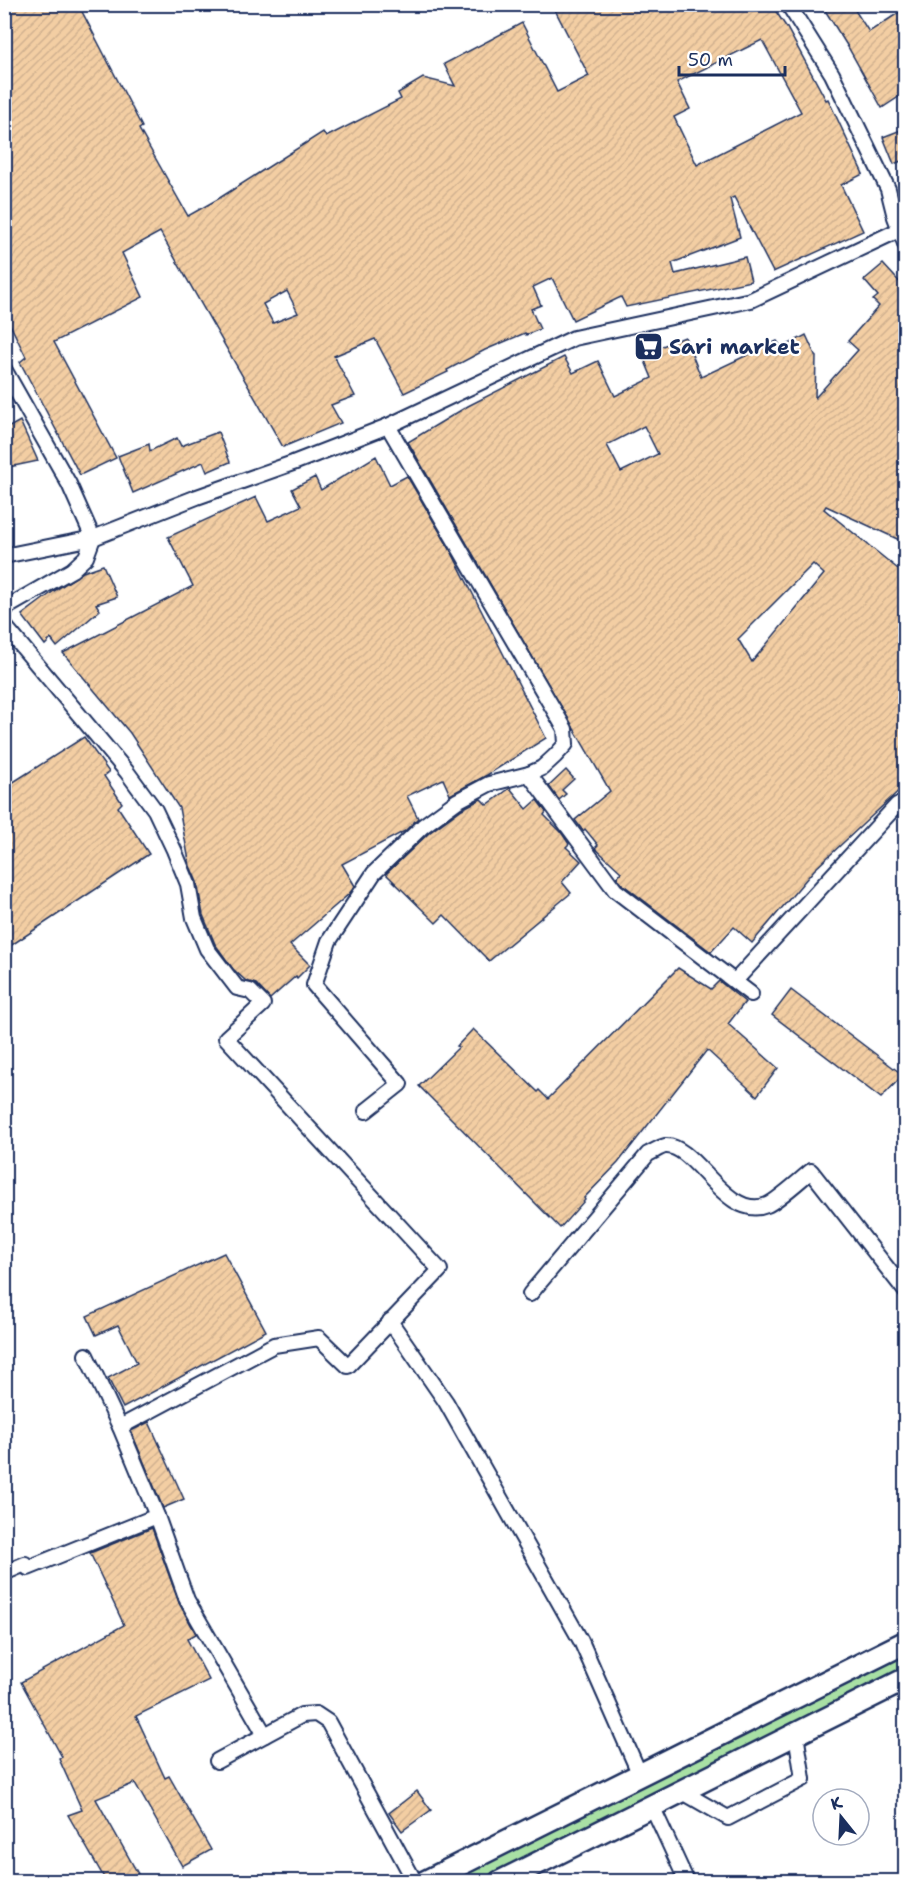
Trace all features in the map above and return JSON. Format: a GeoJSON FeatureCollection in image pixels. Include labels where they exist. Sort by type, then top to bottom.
{"type":"FeatureCollection","features":[{"type":"Feature","properties":{"kind":"highway"},"geometry":{"type":"LineString","coordinates":[[425,1881],[906,1642]]}},
{"type":"Feature","properties":{"kind":"highway"},"geometry":{"type":"LineString","coordinates":[[500,1881],[906,1679]]}},
{"type":"Feature","properties":{"kind":"street"},"geometry":{"type":"LineString","coordinates":[[788,4],[832,74],[888,189],[898,230],[906,246]]}},
{"type":"Feature","properties":{"kind":"street"},"geometry":{"type":"LineString","coordinates":[[4,556],[93,538],[197,497],[293,464],[388,426],[574,338],[751,300],[898,230]]}},
{"type":"Feature","properties":{"kind":"street"},"geometry":{"type":"LineString","coordinates":[[4,369],[69,484],[93,538],[86,557],[72,570],[4,609]]}},
{"type":"Feature","properties":{"kind":"street"},"geometry":{"type":"LineString","coordinates":[[366,1111],[400,1084],[314,985],[329,941],[374,873],[423,826],[457,801],[489,784],[529,774],[542,768],[566,744],[565,729],[388,426]]}},
{"type":"Feature","properties":{"kind":"street"},"geometry":{"type":"LineString","coordinates":[[4,625],[127,772],[155,810],[188,884],[194,918],[207,949],[237,988],[250,991],[263,1004],[226,1038],[440,1270],[348,1366],[318,1338],[274,1345],[120,1427]]}},
{"type":"Feature","properties":{"kind":"street"},"geometry":{"type":"LineString","coordinates":[[529,774],[615,890],[751,994]]}},
{"type":"Feature","properties":{"kind":"street"},"geometry":{"type":"LineString","coordinates":[[735,981],[897,805]]}},
{"type":"Feature","properties":{"kind":"street"},"geometry":{"type":"LineString","coordinates":[[530,1294],[648,1154],[665,1146],[678,1148],[736,1202],[753,1208],[768,1205],[811,1171],[906,1292]]}},
{"type":"Feature","properties":{"kind":"street"},"geometry":{"type":"LineString","coordinates":[[390,1321],[446,1402],[581,1641],[640,1775]]}},
{"type":"Feature","properties":{"kind":"street"},"geometry":{"type":"LineString","coordinates":[[86,1355],[120,1427],[157,1516],[187,1600],[265,1735]]}},
{"type":"Feature","properties":{"kind":"street"},"geometry":{"type":"LineString","coordinates":[[4,1573],[25,1564],[28,1568],[157,1516]]}},
{"type":"Feature","properties":{"kind":"street"},"geometry":{"type":"LineString","coordinates":[[217,1761],[302,1715],[316,1714],[328,1722],[415,1881]]}},
{"type":"Feature","properties":{"kind":"street"},"geometry":{"type":"LineString","coordinates":[[681,1791],[728,1818],[803,1779],[796,1734]]}},
{"type":"Feature","properties":{"kind":"street"},"geometry":{"type":"LineString","coordinates":[[652,1806],[687,1881]]}},
{"type":"Feature","properties":{"kind":"green space"},"geometry":{"type":"Polygon","coordinates":[[[905,1654],[905,1672],[479,1881],[446,1881],[512,1851],[905,1654]]]}},
{"type":"Feature","properties":{"kind":"building"},"geometry":{"type":"Polygon","coordinates":[[[4,4],[78,4],[142,127],[139,129],[188,216],[323,132],[326,137],[401,99],[398,93],[423,78],[455,86],[444,64],[522,23],[557,92],[589,76],[555,10],[567,4],[771,4],[787,28],[826,100],[828,99],[863,174],[841,185],[863,231],[773,272],[734,197],[730,199],[740,237],[672,263],[675,274],[745,257],[751,281],[626,307],[621,297],[573,320],[552,278],[533,287],[541,305],[531,309],[540,329],[485,350],[447,370],[448,372],[404,393],[375,339],[334,356],[355,396],[331,405],[341,423],[283,447],[160,232],[122,253],[143,297],[54,342],[116,458],[80,475],[20,362],[26,357],[4,312],[4,4]],[[762,40],[677,82],[690,109],[674,117],[697,165],[801,112],[762,40]],[[287,291],[263,304],[273,323],[298,313],[287,291]]]}},
{"type":"Feature","properties":{"kind":"building"},"geometry":{"type":"Polygon","coordinates":[[[821,4],[851,4],[869,32],[906,8],[906,92],[882,108],[821,4]]]}},
{"type":"Feature","properties":{"kind":"building"},"geometry":{"type":"Polygon","coordinates":[[[906,128],[906,159],[894,164],[883,137],[906,128]]]}},
{"type":"Feature","properties":{"kind":"building"},"geometry":{"type":"Polygon","coordinates":[[[883,264],[906,289],[906,543],[826,506],[824,509],[898,569],[906,558],[906,784],[814,870],[752,943],[734,927],[711,952],[621,883],[617,877],[621,872],[595,848],[598,845],[575,820],[610,791],[408,442],[468,406],[564,357],[573,373],[598,361],[615,396],[652,378],[640,349],[653,343],[655,349],[685,337],[701,377],[777,341],[782,348],[806,335],[816,357],[815,398],[858,350],[848,341],[879,306],[873,300],[878,296],[864,280],[883,264]],[[644,426],[607,445],[621,472],[658,454],[644,426]],[[813,564],[738,639],[752,662],[824,574],[813,564]]]}},
{"type":"Feature","properties":{"kind":"building"},"geometry":{"type":"Polygon","coordinates":[[[20,421],[38,461],[4,468],[4,430],[20,421]]]}},
{"type":"Feature","properties":{"kind":"building"},"geometry":{"type":"Polygon","coordinates":[[[218,432],[230,462],[207,472],[203,462],[133,493],[118,456],[149,444],[150,451],[177,438],[181,446],[218,432]]]}},
{"type":"Feature","properties":{"kind":"building"},"geometry":{"type":"Polygon","coordinates":[[[376,456],[390,485],[407,476],[451,551],[546,738],[450,795],[443,779],[407,796],[418,818],[405,831],[342,864],[355,886],[349,894],[290,945],[310,965],[270,999],[256,984],[246,981],[233,969],[215,944],[203,915],[197,882],[190,866],[179,808],[130,733],[63,653],[193,586],[168,537],[256,497],[268,521],[301,506],[292,489],[315,477],[321,490],[376,456]]]}},
{"type":"Feature","properties":{"kind":"building"},"geometry":{"type":"Polygon","coordinates":[[[103,565],[117,597],[96,604],[100,610],[57,647],[51,639],[45,645],[22,615],[83,572],[103,565]]]}},
{"type":"Feature","properties":{"kind":"building"},"geometry":{"type":"Polygon","coordinates":[[[84,737],[109,772],[104,776],[122,803],[118,807],[149,854],[4,950],[4,788],[84,737]]]}},
{"type":"Feature","properties":{"kind":"building"},"geometry":{"type":"Polygon","coordinates":[[[566,770],[574,779],[562,790],[566,794],[559,800],[549,786],[566,770]]]}},
{"type":"Feature","properties":{"kind":"building"},"geometry":{"type":"Polygon","coordinates":[[[510,788],[527,809],[537,800],[546,812],[544,815],[569,844],[566,847],[581,861],[562,882],[571,893],[489,961],[444,915],[436,923],[386,874],[429,833],[462,809],[481,799],[487,805],[510,788]]]}},
{"type":"Feature","properties":{"kind":"building"},"geometry":{"type":"Polygon","coordinates":[[[678,968],[711,989],[719,981],[745,1002],[728,1024],[778,1068],[757,1096],[707,1050],[618,1163],[584,1198],[585,1200],[560,1228],[419,1086],[459,1047],[457,1046],[473,1029],[548,1099],[678,968]]]}},
{"type":"Feature","properties":{"kind":"building"},"geometry":{"type":"Polygon","coordinates":[[[791,990],[903,1075],[881,1098],[772,1015],[791,990]]]}},
{"type":"Feature","properties":{"kind":"building"},"geometry":{"type":"Polygon","coordinates":[[[224,1253],[266,1331],[123,1408],[108,1378],[137,1363],[118,1325],[96,1335],[87,1316],[224,1253]]]}},
{"type":"Feature","properties":{"kind":"building"},"geometry":{"type":"Polygon","coordinates":[[[149,1422],[184,1499],[163,1508],[131,1431],[149,1422]]]}},
{"type":"Feature","properties":{"kind":"building"},"geometry":{"type":"Polygon","coordinates":[[[152,1528],[179,1603],[196,1634],[187,1639],[209,1680],[136,1716],[165,1778],[169,1776],[211,1850],[182,1866],[135,1783],[96,1799],[142,1881],[106,1881],[68,1815],[82,1810],[59,1759],[62,1757],[21,1682],[124,1625],[90,1553],[152,1528]]]}},
{"type":"Feature","properties":{"kind":"building"},"geometry":{"type":"Polygon","coordinates":[[[417,1791],[431,1810],[402,1831],[389,1813],[417,1791]]]}},
{"type":"Feature","properties":{"kind":"place","name":"Sari market"},"geometry":{"type":"Point","coordinates":[648,347]}}]}
